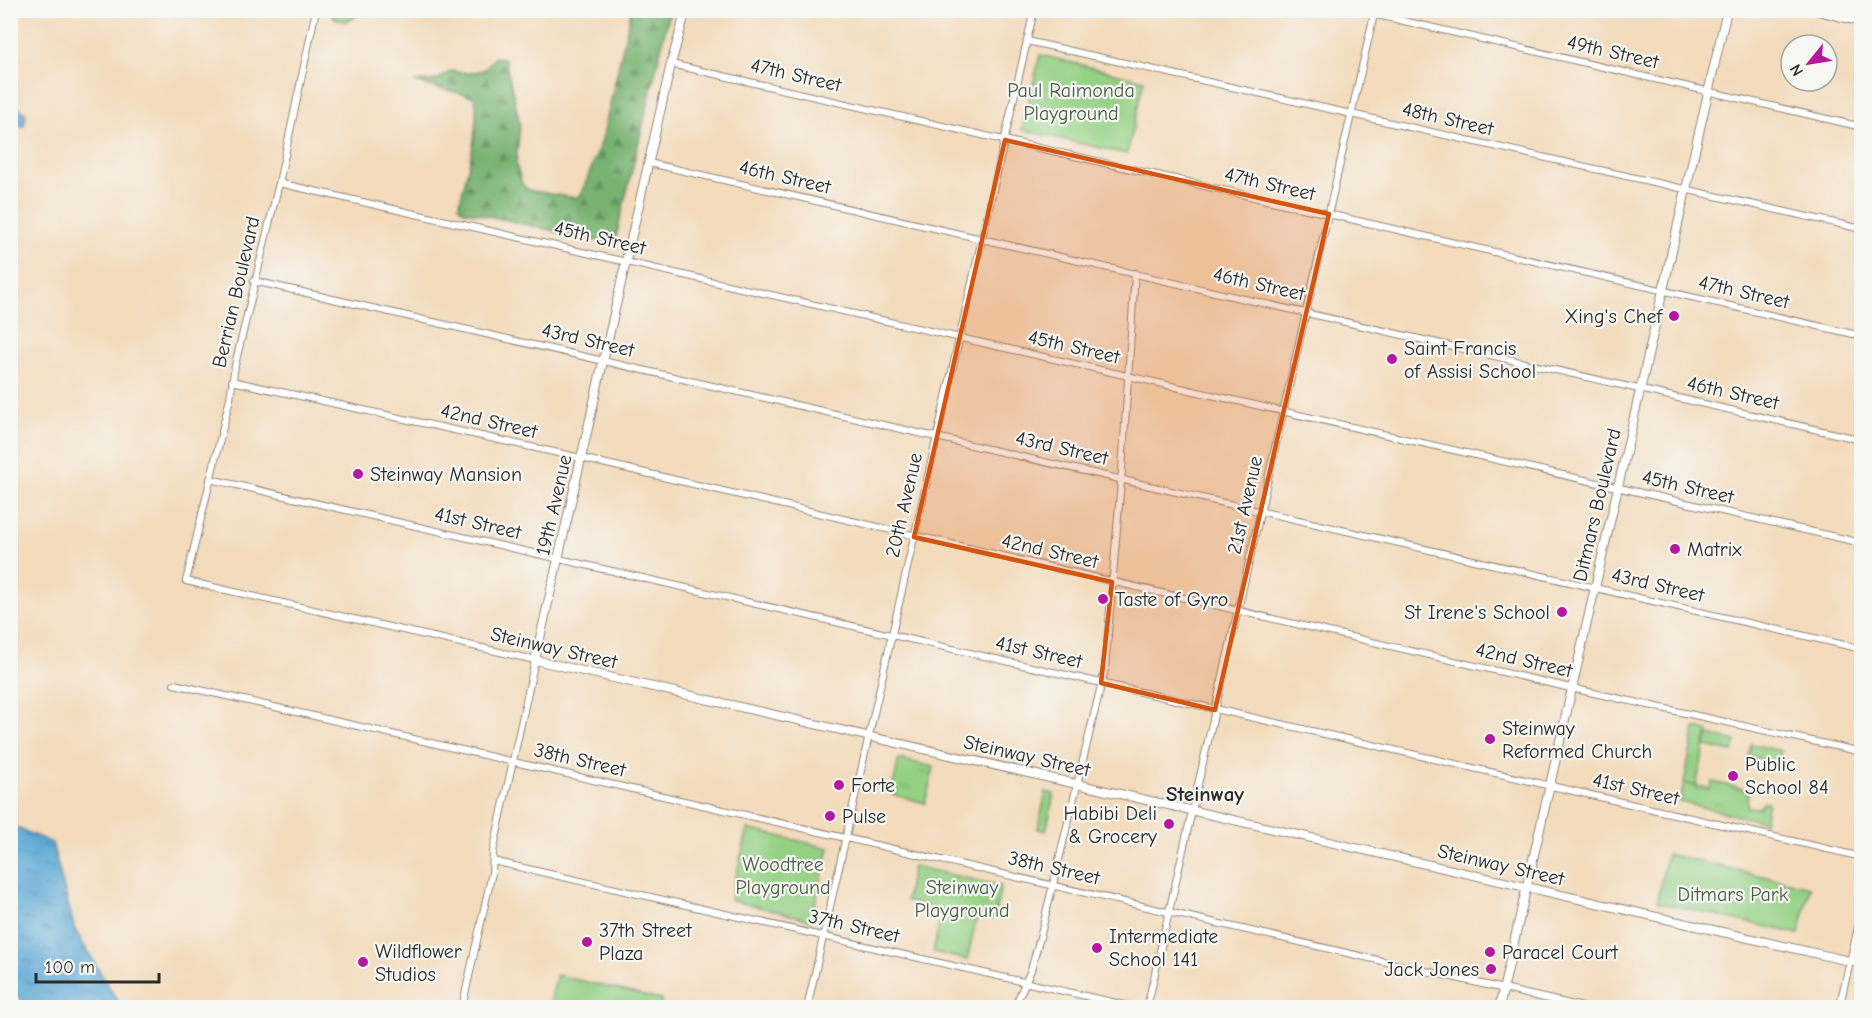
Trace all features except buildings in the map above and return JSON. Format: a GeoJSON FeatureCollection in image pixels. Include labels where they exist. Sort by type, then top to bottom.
{"type":"FeatureCollection","features":[{"type":"Feature","properties":{"kind":"street","name":"Berrian Boulevard"},"geometry":{"type":"LineString","coordinates":[[186,581],[254,281],[279,183],[316,10]]}},
{"type":"Feature","properties":{"kind":"street","name":"19th Avenue"},"geometry":{"type":"LineString","coordinates":[[462,1008],[535,660],[671,64],[686,10]]}},
{"type":"Feature","properties":{"kind":"street","name":"20th Avenue"},"geometry":{"type":"LineString","coordinates":[[807,1008],[1034,10]]}},
{"type":"Feature","properties":{"kind":"street","name":"49th Street"},"geometry":{"type":"LineString","coordinates":[[1356,10],[1862,127]]}},
{"type":"Feature","properties":{"kind":"street","name":"Ditmars Boulevard"},"geometry":{"type":"LineString","coordinates":[[1499,1008],[1727,10]]}},
{"type":"Feature","properties":{"kind":"street"},"geometry":{"type":"LineString","coordinates":[[1811,10],[1862,23]]}},
{"type":"Feature","properties":{"kind":"street","name":"21st Avenue"},"geometry":{"type":"LineString","coordinates":[[1147,1008],[1375,13]]}},
{"type":"Feature","properties":{"kind":"street","name":"48th Street"},"geometry":{"type":"LineString","coordinates":[[1027,41],[1862,230]]}},
{"type":"Feature","properties":{"kind":"street","name":"47th Street"},"geometry":{"type":"LineString","coordinates":[[671,64],[1862,336]]}},
{"type":"Feature","properties":{"kind":"street","name":"46th Street"},"geometry":{"type":"LineString","coordinates":[[649,163],[1862,440]]}},
{"type":"Feature","properties":{"kind":"street","name":"45th Street"},"geometry":{"type":"LineString","coordinates":[[279,183],[1862,543]]}},
{"type":"Feature","properties":{"kind":"street"},"geometry":{"type":"LineString","coordinates":[[1014,1008],[1031,970],[1105,669],[1135,273]]}},
{"type":"Feature","properties":{"kind":"street","name":"43rd Street"},"geometry":{"type":"LineString","coordinates":[[254,281],[1862,649]]}},
{"type":"Feature","properties":{"kind":"street","name":"42nd Street"},"geometry":{"type":"LineString","coordinates":[[232,381],[581,458],[914,537],[1862,752]]}},
{"type":"Feature","properties":{"kind":"street","name":"41st Street"},"geometry":{"type":"LineString","coordinates":[[210,479],[1862,857]]}},
{"type":"Feature","properties":{"kind":"street","name":"Steinway Street"},"geometry":{"type":"LineString","coordinates":[[186,581],[1862,964]]}},
{"type":"Feature","properties":{"kind":"street","name":"38th Street"},"geometry":{"type":"LineString","coordinates":[[174,684],[1587,1008]]}},
{"type":"Feature","properties":{"kind":"street","name":"37th Street"},"geometry":{"type":"LineString","coordinates":[[493,861],[1138,1008]]}},
{"type":"Feature","properties":{"kind":"street"},"geometry":{"type":"LineString","coordinates":[[1839,1008],[1862,911]]}},
{"type":"Feature","properties":{"kind":"highlighted area"},"geometry":{"type":"Polygon","coordinates":[[[1005,140],[1329,214],[1215,710],[1101,683],[1112,582],[914,537],[1005,140]]]}},
{"type":"Feature","properties":{"kind":"green space"},"geometry":{"type":"Polygon","coordinates":[[[333,10],[363,11],[352,19],[341,21],[332,16],[333,10]]]}},
{"type":"Feature","properties":{"kind":"green space"},"geometry":{"type":"Polygon","coordinates":[[[631,11],[670,11],[615,241],[611,244],[462,210],[459,206],[476,124],[475,97],[414,82],[437,80],[451,71],[469,73],[484,70],[495,57],[505,59],[520,124],[516,164],[522,184],[528,190],[576,198],[581,195],[602,140],[631,11]]]}},
{"type":"Feature","properties":{"kind":"green space","name":"Paul Raimonda Playground"},"geometry":{"type":"Polygon","coordinates":[[[1040,55],[1144,80],[1127,154],[1022,130],[1040,55]]]}},
{"type":"Feature","properties":{"kind":"green space"},"geometry":{"type":"Polygon","coordinates":[[[1695,728],[1708,731],[1696,786],[1684,783],[1695,728]]]}},
{"type":"Feature","properties":{"kind":"green space"},"geometry":{"type":"Polygon","coordinates":[[[1708,735],[1736,741],[1733,752],[1706,746],[1708,735]]]}},
{"type":"Feature","properties":{"kind":"green space"},"geometry":{"type":"Polygon","coordinates":[[[1751,744],[1781,751],[1778,763],[1749,756],[1751,744]]]}},
{"type":"Feature","properties":{"kind":"green space"},"geometry":{"type":"Polygon","coordinates":[[[899,759],[934,767],[925,803],[891,794],[899,759]]]}},
{"type":"Feature","properties":{"kind":"green space"},"geometry":{"type":"Polygon","coordinates":[[[1712,782],[1748,790],[1747,807],[1759,808],[1764,802],[1768,802],[1764,822],[1680,802],[1684,783],[1710,789],[1712,782]]]}},
{"type":"Feature","properties":{"kind":"green space"},"geometry":{"type":"Polygon","coordinates":[[[1046,792],[1054,794],[1046,831],[1038,829],[1046,792]]]}},
{"type":"Feature","properties":{"kind":"green space","name":"Woodtree Playground"},"geometry":{"type":"Polygon","coordinates":[[[748,829],[829,848],[811,920],[730,900],[748,829]]]}},
{"type":"Feature","properties":{"kind":"green space","name":"Ditmars Park"},"geometry":{"type":"Polygon","coordinates":[[[1667,854],[1810,887],[1799,934],[1657,902],[1667,854]]]}},
{"type":"Feature","properties":{"kind":"green space","name":"Steinway Playground"},"geometry":{"type":"Polygon","coordinates":[[[913,866],[1001,886],[994,919],[977,916],[967,960],[933,952],[942,910],[906,901],[913,866]]]}},
{"type":"Feature","properties":{"kind":"green space"},"geometry":{"type":"Polygon","coordinates":[[[557,975],[662,1000],[660,1007],[549,1007],[557,975]]]}},
{"type":"Feature","properties":{"kind":"water"},"geometry":{"type":"Polygon","coordinates":[[[10,100],[26,114],[24,126],[11,126],[10,100]]]}},
{"type":"Feature","properties":{"kind":"water"},"geometry":{"type":"Polygon","coordinates":[[[11,825],[52,843],[75,930],[121,1007],[25,1007],[11,985],[11,825]]]}},
{"type":"Feature","properties":{"kind":"place","name":"Xing's Chef"},"geometry":{"type":"Point","coordinates":[1674,316]}},
{"type":"Feature","properties":{"kind":"place","name":"Saint Francis of Assisi School"},"geometry":{"type":"Point","coordinates":[1392,359]}},
{"type":"Feature","properties":{"kind":"place","name":"Steinway Mansion"},"geometry":{"type":"Point","coordinates":[358,474]}},
{"type":"Feature","properties":{"kind":"place","name":"Matrix"},"geometry":{"type":"Point","coordinates":[1675,549]}},
{"type":"Feature","properties":{"kind":"place","name":"Taste of Gyro"},"geometry":{"type":"Point","coordinates":[1103,599]}},
{"type":"Feature","properties":{"kind":"place","name":"St Irene's School"},"geometry":{"type":"Point","coordinates":[1562,612]}},
{"type":"Feature","properties":{"kind":"place","name":"Steinway Reformed Church"},"geometry":{"type":"Point","coordinates":[1490,739]}},
{"type":"Feature","properties":{"kind":"place","name":"Public School 84"},"geometry":{"type":"Point","coordinates":[1733,776]}},
{"type":"Feature","properties":{"kind":"place","name":"Forte"},"geometry":{"type":"Point","coordinates":[839,785]}},
{"type":"Feature","properties":{"kind":"place","name":"Pulse"},"geometry":{"type":"Point","coordinates":[830,816]}},
{"type":"Feature","properties":{"kind":"place","name":"Habibi Deli & Grocery"},"geometry":{"type":"Point","coordinates":[1169,824]}},
{"type":"Feature","properties":{"kind":"place","name":"37th Street Plaza"},"geometry":{"type":"Point","coordinates":[587,942]}},
{"type":"Feature","properties":{"kind":"place","name":"Intermediate School 141"},"geometry":{"type":"Point","coordinates":[1097,948]}},
{"type":"Feature","properties":{"kind":"place","name":"Paracel Court"},"geometry":{"type":"Point","coordinates":[1490,952]}},
{"type":"Feature","properties":{"kind":"place","name":"Wildflower Studios"},"geometry":{"type":"Point","coordinates":[363,962]}},
{"type":"Feature","properties":{"kind":"place","name":"Jack Jones"},"geometry":{"type":"Point","coordinates":[1491,969]}},
{"type":"Feature","properties":{"kind":"district","name":"Steinway"},"geometry":{"type":"Point","coordinates":[1205,794]}}]}
